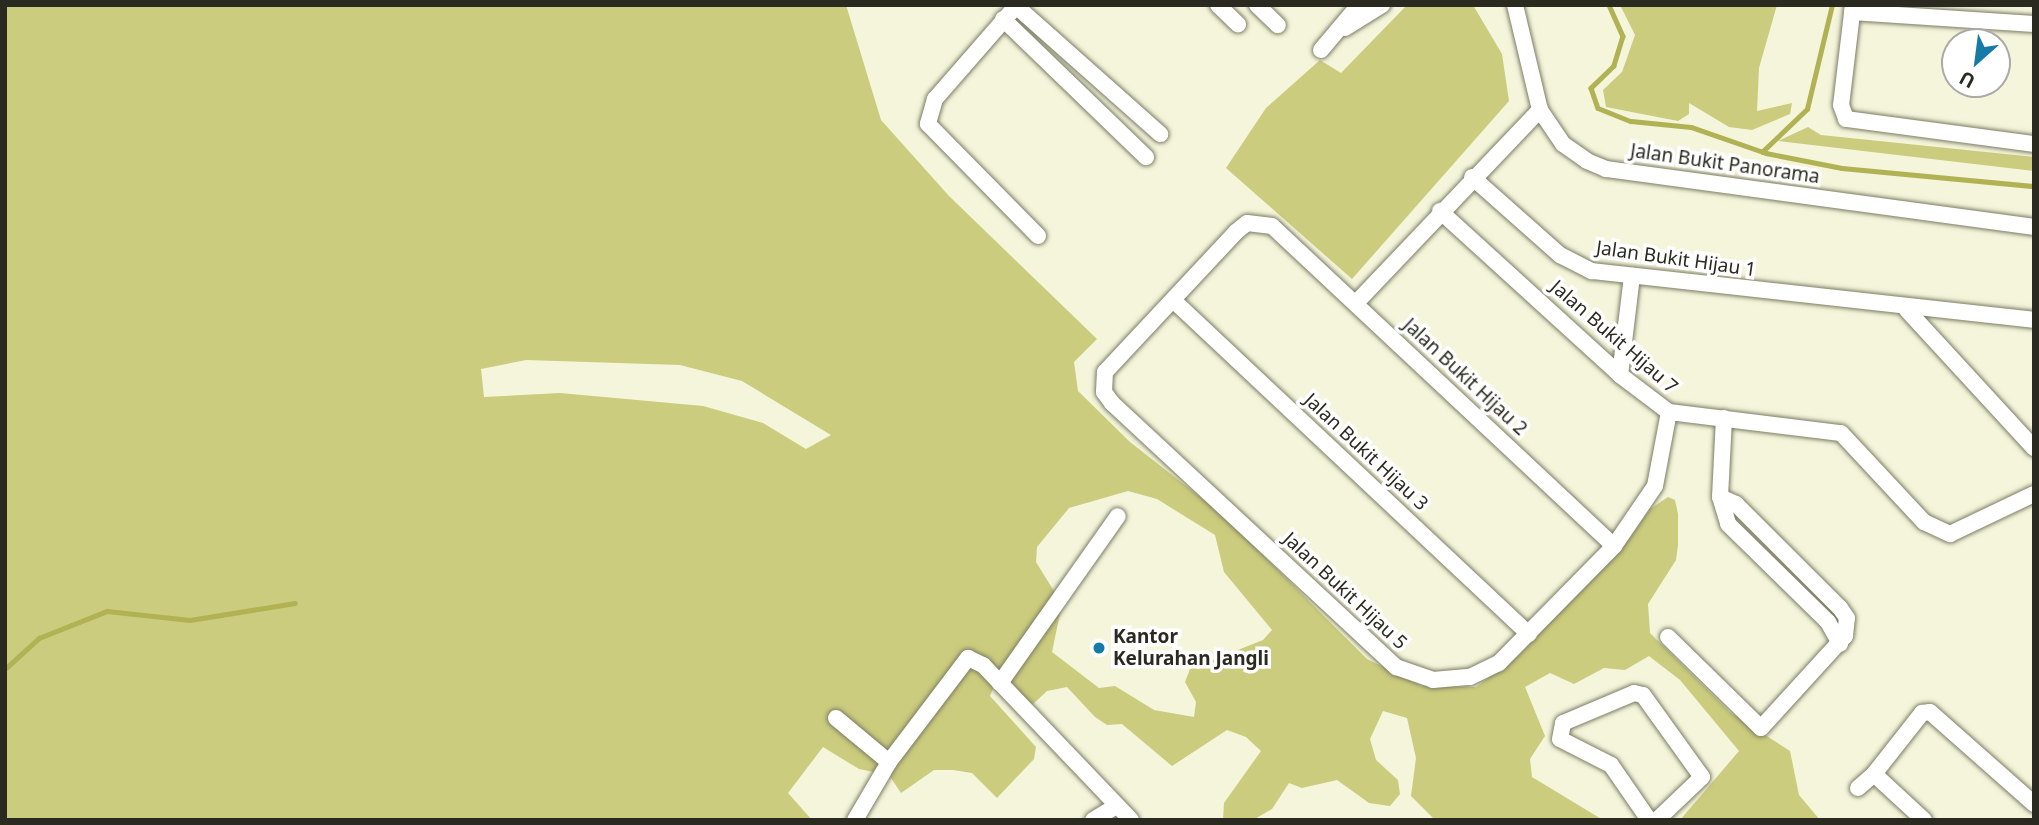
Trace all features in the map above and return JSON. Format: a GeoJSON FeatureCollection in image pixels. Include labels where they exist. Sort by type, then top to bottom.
{"type":"FeatureCollection","features":[{"type":"Feature","properties":{"kind":"street"},"geometry":{"type":"LineString","coordinates":[[1218,5],[1238,24]]}},
{"type":"Feature","properties":{"kind":"street"},"geometry":{"type":"LineString","coordinates":[[1257,5],[1278,25]]}},
{"type":"Feature","properties":{"kind":"street"},"geometry":{"type":"LineString","coordinates":[[1341,31],[1359,5]]}},
{"type":"Feature","properties":{"kind":"street"},"geometry":{"type":"LineString","coordinates":[[1321,50],[1341,31],[1382,5]]}},
{"type":"Feature","properties":{"kind":"street"},"geometry":{"type":"LineString","coordinates":[[1038,236],[928,124],[935,99],[1016,6],[1160,134]]}},
{"type":"Feature","properties":{"kind":"street","name":"Jalan Bukit Panorama"},"geometry":{"type":"LineString","coordinates":[[1514,6],[1540,110],[1563,144],[1606,169],[2034,227]]}},
{"type":"Feature","properties":{"kind":"street"},"geometry":{"type":"LineString","coordinates":[[2034,24],[1852,9],[1840,105],[1846,119],[2034,144]]}},
{"type":"Feature","properties":{"kind":"street"},"geometry":{"type":"LineString","coordinates":[[1003,19],[1146,158]]}},
{"type":"Feature","properties":{"kind":"street"},"geometry":{"type":"LineString","coordinates":[[1356,303],[1472,177],[1540,110]]}},
{"type":"Feature","properties":{"kind":"street","name":"Jalan Bukit Hijau 1"},"geometry":{"type":"LineString","coordinates":[[1472,177],[1576,265],[1632,276],[1907,310],[2034,320]]}},
{"type":"Feature","properties":{"kind":"street","name":"Jalan Bukit Hijau 7"},"geometry":{"type":"LineString","coordinates":[[1440,211],[1620,375],[1669,412],[1841,433],[1924,522],[1950,534],[2034,494]]}},
{"type":"Feature","properties":{"kind":"street","name":"Jalan Bukit Hijau 2"},"geometry":{"type":"LineString","coordinates":[[1173,300],[1247,223],[1272,226],[1287,237],[1614,546]]}},
{"type":"Feature","properties":{"kind":"street"},"geometry":{"type":"LineString","coordinates":[[1620,375],[1632,276]]}},
{"type":"Feature","properties":{"kind":"street","name":"Jalan Bukit Hijau 5"},"geometry":{"type":"LineString","coordinates":[[1173,300],[1112,362],[1102,381],[1112,403],[1405,672],[1433,680],[1470,677],[1499,663],[1614,546],[1655,486],[1669,412]]}},
{"type":"Feature","properties":{"kind":"street","name":"Jalan Bukit Hijau 3"},"geometry":{"type":"LineString","coordinates":[[1173,300],[1530,634]]}},
{"type":"Feature","properties":{"kind":"street"},"geometry":{"type":"LineString","coordinates":[[1907,310],[2034,448]]}},
{"type":"Feature","properties":{"kind":"street"},"geometry":{"type":"LineString","coordinates":[[1668,637],[1761,728],[1840,644],[1848,629],[1840,608],[1735,504],[1720,497],[1724,418]]}},
{"type":"Feature","properties":{"kind":"street"},"geometry":{"type":"LineString","coordinates":[[1000,683],[1118,516]]}},
{"type":"Feature","properties":{"kind":"street"},"geometry":{"type":"LineString","coordinates":[[855,820],[889,762],[963,660],[975,659],[1131,820]]}},
{"type":"Feature","properties":{"kind":"street"},"geometry":{"type":"LineString","coordinates":[[1649,820],[1611,765],[1560,739],[1563,723],[1634,692],[1643,695],[1702,778],[1657,820]]}},
{"type":"Feature","properties":{"kind":"street"},"geometry":{"type":"LineString","coordinates":[[1858,788],[1874,774],[1922,713],[1930,712],[2034,804]]}},
{"type":"Feature","properties":{"kind":"street"},"geometry":{"type":"LineString","coordinates":[[836,718],[889,762]]}},
{"type":"Feature","properties":{"kind":"street"},"geometry":{"type":"LineString","coordinates":[[1874,774],[1924,820]]}},
{"type":"Feature","properties":{"kind":"street"},"geometry":{"type":"LineString","coordinates":[[1093,820],[1116,806]]}},
{"type":"Feature","properties":{"kind":"green space"},"geometry":{"type":"Polygon","coordinates":[[[5,5],[846,5],[881,120],[949,196],[1097,339],[1074,362],[1078,391],[1130,442],[1223,515],[1367,659],[1422,686],[1476,687],[1519,655],[1629,539],[1650,509],[1668,497],[1675,500],[1678,514],[1678,545],[1676,560],[1648,604],[1650,633],[1731,713],[1790,751],[1799,795],[1820,820],[1680,820],[1739,751],[1680,680],[1649,656],[1625,670],[1604,668],[1574,684],[1550,673],[1525,687],[1545,736],[1530,759],[1532,777],[1603,820],[1435,820],[1411,796],[1416,758],[1407,718],[1383,711],[1370,739],[1376,760],[1398,780],[1400,794],[1390,806],[1369,803],[1337,780],[1302,788],[1289,783],[1272,809],[1253,820],[1223,820],[1224,803],[1261,751],[1246,737],[1227,730],[1172,766],[1122,724],[1107,725],[1095,717],[1067,687],[1047,691],[1031,706],[1000,671],[990,696],[1036,747],[1034,759],[997,798],[972,773],[953,770],[934,770],[901,793],[889,775],[859,769],[823,747],[788,793],[812,820],[5,820],[5,5]],[[526,360],[481,369],[484,397],[560,393],[703,406],[763,423],[806,449],[831,435],[742,381],[680,365],[526,360]],[[1128,491],[1069,508],[1037,547],[1036,562],[1062,604],[1052,652],[1099,688],[1115,686],[1154,710],[1194,717],[1196,702],[1185,682],[1190,669],[1263,640],[1272,630],[1224,572],[1215,535],[1157,499],[1128,491]]]}},
{"type":"Feature","properties":{"kind":"green space"},"geometry":{"type":"Polygon","coordinates":[[[1407,5],[1473,5],[1502,54],[1509,101],[1352,279],[1226,168],[1266,108],[1320,60],[1341,73],[1407,5]]]}},
{"type":"Feature","properties":{"kind":"green space"},"geometry":{"type":"Polygon","coordinates":[[[1620,5],[1777,5],[1759,68],[1757,111],[1792,103],[1790,114],[1752,130],[1729,127],[1689,103],[1689,114],[1678,121],[1606,107],[1603,90],[1622,72],[1635,35],[1620,5]]]}},
{"type":"Feature","properties":{"kind":"green space"},"geometry":{"type":"Polygon","coordinates":[[[1808,127],[1821,135],[2034,157],[2034,171],[1778,141],[1808,127]]]}},
{"type":"Feature","properties":{"kind":"waterway"},"geometry":{"type":"LineString","coordinates":[[1609,5],[1623,36],[1614,66],[1591,88],[1598,108],[1631,121],[1691,127],[1766,153],[1842,168],[2034,186]]}},
{"type":"Feature","properties":{"kind":"waterway"},"geometry":{"type":"LineString","coordinates":[[1762,152],[1807,109],[1832,5]]}},
{"type":"Feature","properties":{"kind":"waterway"},"geometry":{"type":"LineString","coordinates":[[5,669],[39,638],[107,611],[190,620],[295,603]]}},
{"type":"Feature","properties":{"kind":"place","name":"Kantor Kelurahan Jangli"},"geometry":{"type":"Point","coordinates":[1099,648]}}]}
